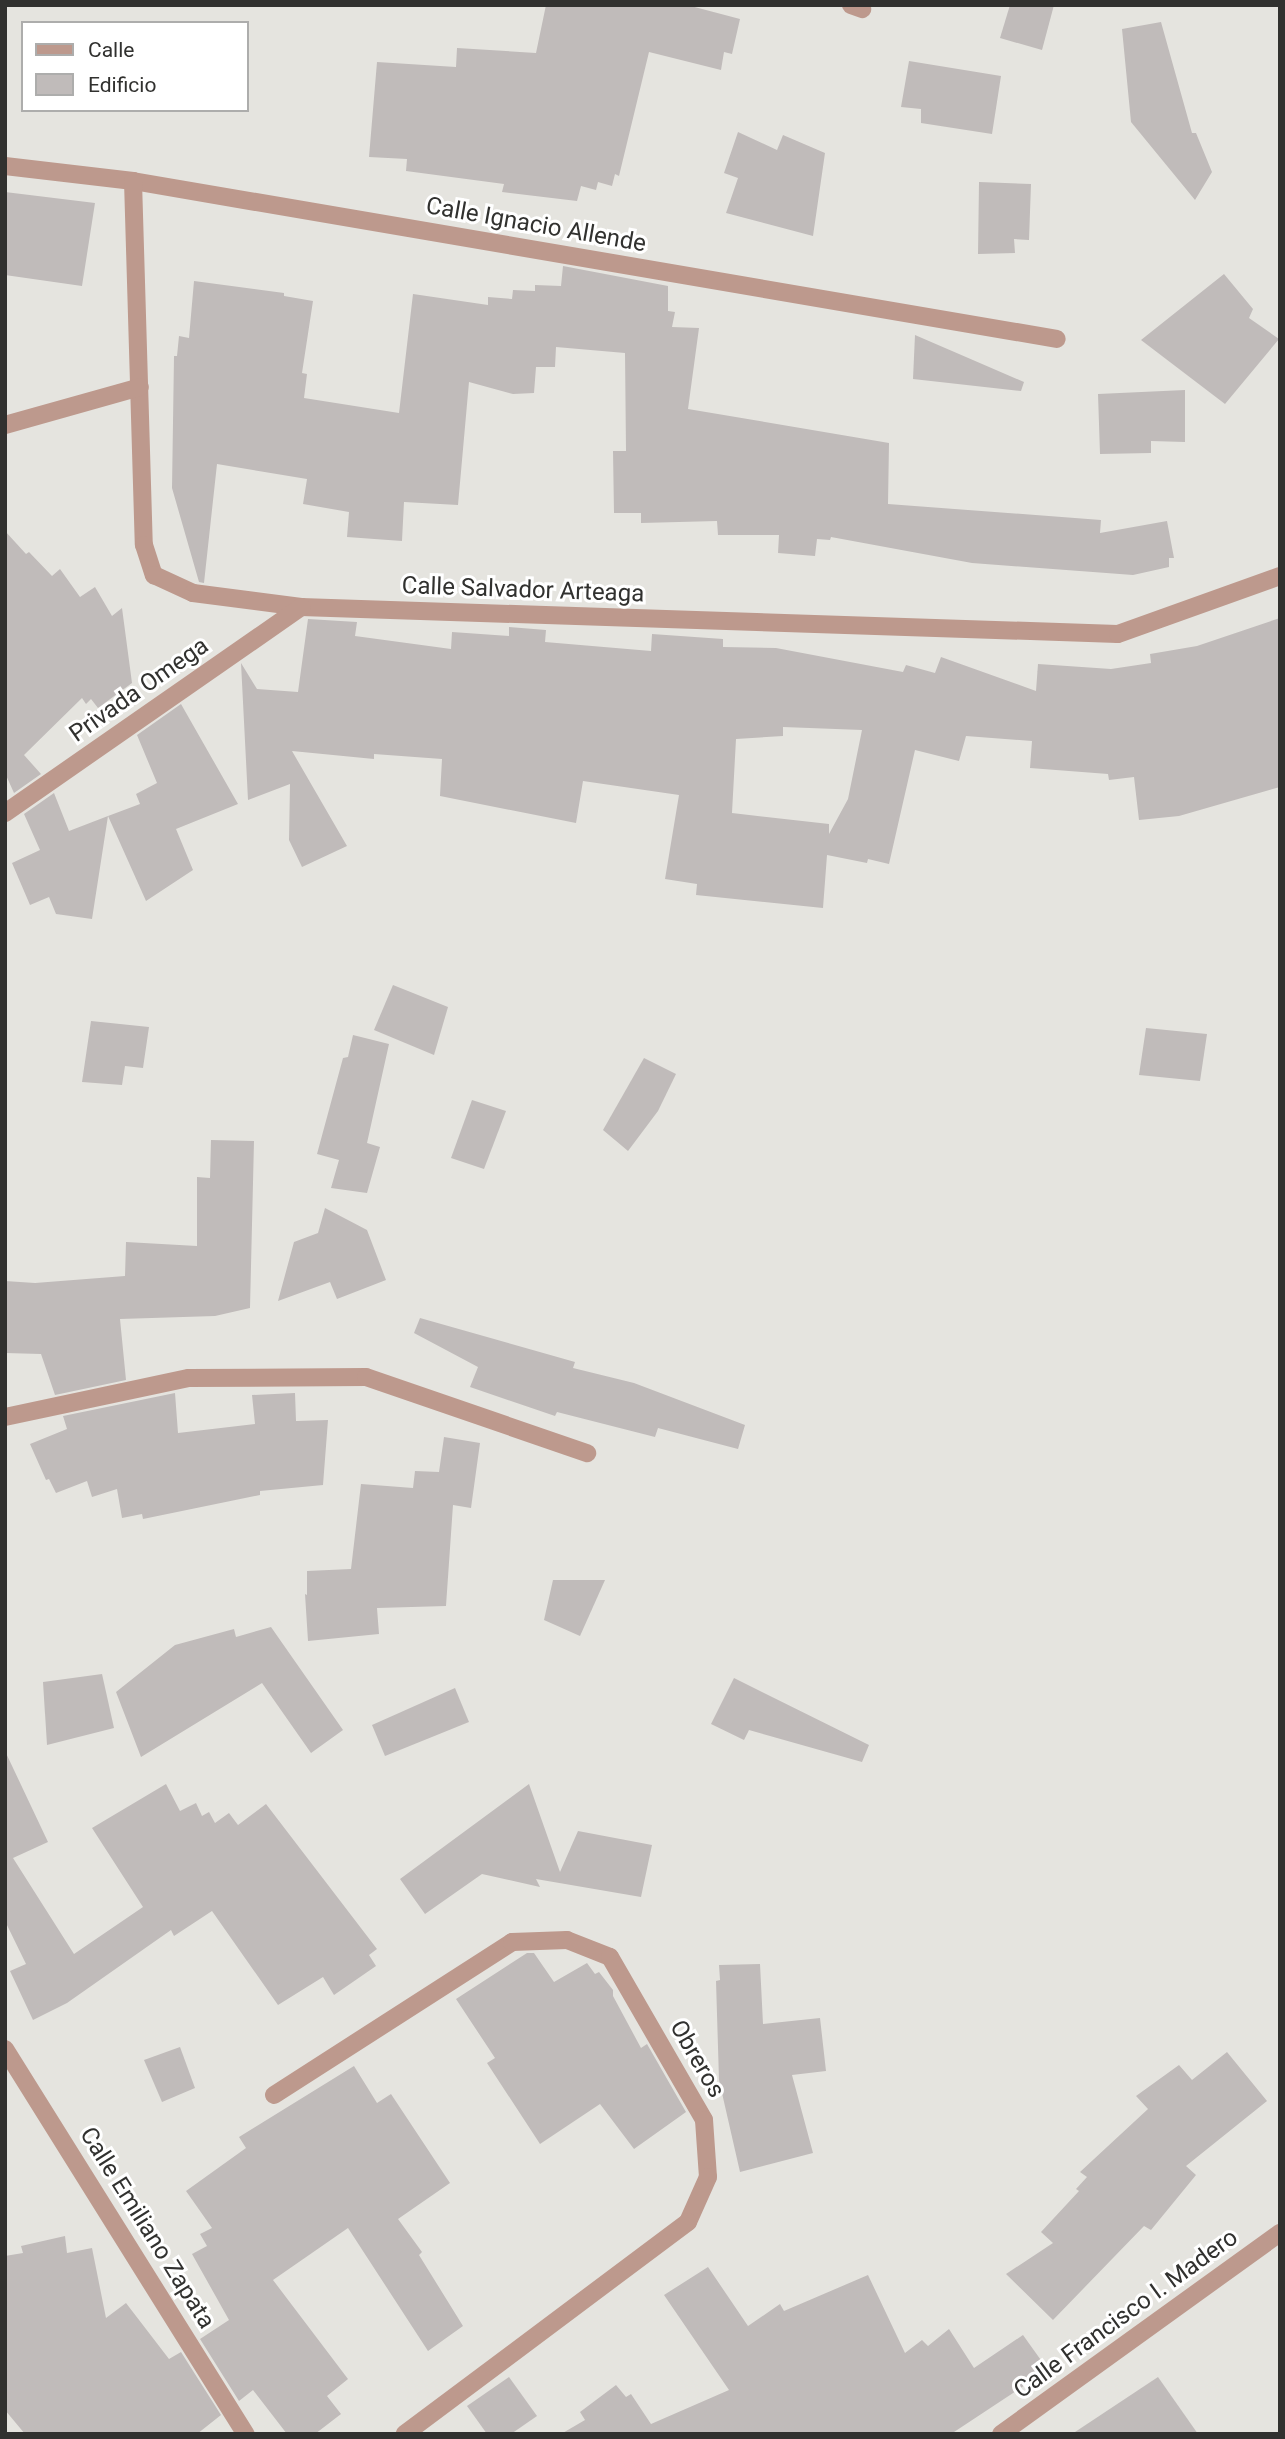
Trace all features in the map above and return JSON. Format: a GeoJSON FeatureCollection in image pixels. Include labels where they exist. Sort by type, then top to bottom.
{"type":"FeatureCollection","features":[{"type":"Feature","properties":{"kind":"street","name":"Calle Ignacio Allende"},"geometry":{"type":"LineString","coordinates":[[5,166],[133,181],[1057,339]]}},
{"type":"Feature","properties":{"kind":"street","name":"Calle Salvador Arteaga"},"geometry":{"type":"LineString","coordinates":[[133,181],[144,545],[154,575],[193,593],[301,607],[1118,635],[1280,576]]}},
{"type":"Feature","properties":{"kind":"street"},"geometry":{"type":"LineString","coordinates":[[5,425],[140,387]]}},
{"type":"Feature","properties":{"kind":"street","name":"Privada Omega"},"geometry":{"type":"LineString","coordinates":[[5,813],[301,607]]}},
{"type":"Feature","properties":{"kind":"street"},"geometry":{"type":"LineString","coordinates":[[5,1417],[189,1378],[366,1377],[587,1453]]}},
{"type":"Feature","properties":{"kind":"street","name":"Obreros"},"geometry":{"type":"LineString","coordinates":[[274,2095],[512,1941],[567,1940],[610,1957],[704,2120],[708,2178],[688,2222],[405,2434]]}},
{"type":"Feature","properties":{"kind":"street","name":"Calle Emiliano Zapata"},"geometry":{"type":"LineString","coordinates":[[5,2049],[246,2434]]}},
{"type":"Feature","properties":{"kind":"street","name":"Calle Francisco I. Madero"},"geometry":{"type":"LineString","coordinates":[[1001,2434],[1280,2233]]}},
{"type":"Feature","properties":{"kind":"building"},"geometry":{"type":"Polygon","coordinates":[[[546,5],[687,5],[740,19],[732,54],[724,52],[721,70],[649,52],[619,176],[615,174],[612,186],[598,182],[596,190],[581,186],[577,201],[502,192],[504,184],[406,171],[407,159],[369,157],[377,62],[456,67],[457,48],[536,53],[546,5]]]}},
{"type":"Feature","properties":{"kind":"building"},"geometry":{"type":"Polygon","coordinates":[[[1010,5],[1054,5],[1042,50],[1000,38],[1010,5]]]}},
{"type":"Feature","properties":{"kind":"building"},"geometry":{"type":"Polygon","coordinates":[[[1161,22],[1192,133],[1196,133],[1212,172],[1195,200],[1131,122],[1122,29],[1161,22]]]}},
{"type":"Feature","properties":{"kind":"building"},"geometry":{"type":"Polygon","coordinates":[[[909,61],[1001,76],[992,134],[921,123],[921,109],[901,107],[909,61]]]}},
{"type":"Feature","properties":{"kind":"building"},"geometry":{"type":"Polygon","coordinates":[[[738,132],[777,150],[783,135],[825,153],[813,236],[726,213],[738,178],[724,173],[738,132]]]}},
{"type":"Feature","properties":{"kind":"building"},"geometry":{"type":"Polygon","coordinates":[[[979,182],[1031,184],[1029,240],[1014,239],[1015,253],[978,254],[979,182]]]}},
{"type":"Feature","properties":{"kind":"building"},"geometry":{"type":"Polygon","coordinates":[[[5,192],[95,203],[82,286],[5,275],[5,192]]]}},
{"type":"Feature","properties":{"kind":"building"},"geometry":{"type":"Polygon","coordinates":[[[563,266],[668,286],[668,311],[675,312],[672,327],[699,328],[688,409],[889,443],[888,504],[1101,520],[1100,533],[1167,521],[1174,558],[1169,558],[1169,567],[1133,575],[972,563],[831,537],[830,540],[817,539],[815,556],[778,553],[779,535],[718,535],[717,521],[641,523],[641,513],[614,513],[613,451],[626,451],[625,353],[556,347],[555,367],[536,367],[534,393],[513,394],[469,382],[458,505],[404,502],[402,541],[347,537],[349,512],[303,504],[307,479],[217,464],[204,583],[199,582],[172,488],[174,356],[177,356],[179,336],[189,338],[194,281],[284,293],[284,296],[313,301],[302,373],[307,374],[304,398],[399,413],[413,294],[488,305],[488,297],[512,299],[513,290],[535,291],[535,285],[561,286],[563,266]]]}},
{"type":"Feature","properties":{"kind":"building"},"geometry":{"type":"Polygon","coordinates":[[[1224,274],[1253,309],[1249,318],[1279,339],[1225,404],[1141,340],[1224,274]]]}},
{"type":"Feature","properties":{"kind":"building"},"geometry":{"type":"Polygon","coordinates":[[[915,335],[1024,382],[1021,391],[913,379],[915,335]]]}},
{"type":"Feature","properties":{"kind":"building"},"geometry":{"type":"Polygon","coordinates":[[[1185,390],[1185,442],[1151,441],[1151,453],[1100,454],[1098,394],[1185,390]]]}},
{"type":"Feature","properties":{"kind":"building"},"geometry":{"type":"Polygon","coordinates":[[[5,531],[52,576],[60,569],[80,597],[95,587],[112,616],[122,608],[132,683],[98,708],[91,699],[86,704],[82,698],[24,755],[41,774],[14,793],[5,773],[5,531]]]}},
{"type":"Feature","properties":{"kind":"building"},"geometry":{"type":"Polygon","coordinates":[[[1280,618],[1280,787],[1179,816],[1139,820],[1134,777],[1109,780],[1108,774],[1030,768],[1032,741],[966,736],[959,761],[915,750],[889,864],[868,859],[867,863],[827,855],[823,908],[696,895],[697,884],[665,879],[679,795],[583,781],[576,823],[440,796],[442,759],[374,754],[374,759],[292,751],[347,846],[302,867],[289,840],[290,784],[248,800],[241,663],[257,689],[298,692],[308,619],[357,622],[355,636],[451,649],[452,632],[509,636],[509,627],[546,630],[545,642],[651,651],[652,634],[723,639],[723,647],[776,648],[903,672],[906,665],[935,673],[941,657],[1036,691],[1038,664],[1111,669],[1151,663],[1150,654],[1197,646],[1280,618]],[[783,727],[783,736],[736,739],[732,813],[829,824],[829,834],[848,799],[862,730],[783,727]]]}},
{"type":"Feature","properties":{"kind":"building"},"geometry":{"type":"Polygon","coordinates":[[[181,704],[238,804],[176,829],[193,870],[146,901],[108,816],[140,804],[136,794],[157,783],[137,735],[181,704]]]}},
{"type":"Feature","properties":{"kind":"building"},"geometry":{"type":"Polygon","coordinates":[[[54,793],[69,831],[108,816],[92,919],[56,914],[49,897],[30,905],[12,863],[40,850],[24,814],[54,793]]]}},
{"type":"Feature","properties":{"kind":"building"},"geometry":{"type":"Polygon","coordinates":[[[393,985],[448,1007],[434,1055],[374,1030],[393,985]]]}},
{"type":"Feature","properties":{"kind":"building"},"geometry":{"type":"Polygon","coordinates":[[[91,1021],[149,1027],[143,1068],[125,1066],[122,1085],[82,1082],[91,1021]]]}},
{"type":"Feature","properties":{"kind":"building"},"geometry":{"type":"Polygon","coordinates":[[[1146,1028],[1207,1034],[1200,1081],[1139,1075],[1146,1028]]]}},
{"type":"Feature","properties":{"kind":"building"},"geometry":{"type":"Polygon","coordinates":[[[353,1035],[389,1044],[367,1143],[380,1147],[367,1193],[331,1188],[339,1160],[317,1154],[343,1058],[348,1057],[353,1035]]]}},
{"type":"Feature","properties":{"kind":"building"},"geometry":{"type":"Polygon","coordinates":[[[644,1058],[676,1074],[658,1111],[628,1151],[603,1130],[644,1058]]]}},
{"type":"Feature","properties":{"kind":"building"},"geometry":{"type":"Polygon","coordinates":[[[472,1100],[506,1111],[484,1169],[451,1158],[472,1100]]]}},
{"type":"Feature","properties":{"kind":"building"},"geometry":{"type":"Polygon","coordinates":[[[211,1140],[254,1141],[250,1308],[215,1316],[120,1319],[126,1380],[55,1395],[41,1354],[5,1353],[5,1281],[35,1283],[125,1276],[126,1242],[197,1246],[197,1177],[210,1178],[211,1140]]]}},
{"type":"Feature","properties":{"kind":"building"},"geometry":{"type":"Polygon","coordinates":[[[325,1208],[367,1230],[386,1280],[337,1299],[330,1282],[278,1301],[294,1242],[318,1233],[325,1208]]]}},
{"type":"Feature","properties":{"kind":"building"},"geometry":{"type":"Polygon","coordinates":[[[420,1318],[575,1362],[573,1368],[634,1383],[745,1425],[738,1449],[658,1428],[655,1437],[557,1412],[555,1416],[470,1387],[478,1367],[414,1333],[420,1318]]]}},
{"type":"Feature","properties":{"kind":"building"},"geometry":{"type":"Polygon","coordinates":[[[175,1393],[178,1433],[255,1424],[252,1395],[295,1393],[296,1421],[328,1420],[323,1485],[260,1491],[260,1495],[143,1519],[142,1514],[122,1518],[117,1489],[92,1497],[87,1481],[56,1493],[49,1479],[46,1480],[30,1444],[67,1429],[63,1416],[175,1393]]]}},
{"type":"Feature","properties":{"kind":"building"},"geometry":{"type":"Polygon","coordinates":[[[444,1437],[480,1443],[471,1508],[453,1505],[446,1606],[377,1608],[379,1634],[308,1641],[305,1594],[307,1595],[307,1571],[351,1569],[361,1484],[413,1488],[415,1471],[439,1472],[444,1437]]]}},
{"type":"Feature","properties":{"kind":"building"},"geometry":{"type":"Polygon","coordinates":[[[553,1580],[605,1580],[580,1636],[544,1620],[553,1580]]]}},
{"type":"Feature","properties":{"kind":"building"},"geometry":{"type":"Polygon","coordinates":[[[271,1627],[343,1730],[311,1753],[262,1683],[141,1757],[116,1692],[175,1645],[234,1629],[236,1637],[271,1627]]]}},
{"type":"Feature","properties":{"kind":"building"},"geometry":{"type":"Polygon","coordinates":[[[102,1674],[114,1728],[47,1745],[43,1682],[102,1674]]]}},
{"type":"Feature","properties":{"kind":"building"},"geometry":{"type":"Polygon","coordinates":[[[734,1678],[869,1745],[862,1762],[749,1730],[744,1740],[711,1724],[734,1678]]]}},
{"type":"Feature","properties":{"kind":"building"},"geometry":{"type":"Polygon","coordinates":[[[455,1688],[469,1722],[385,1756],[372,1725],[455,1688]]]}},
{"type":"Feature","properties":{"kind":"building"},"geometry":{"type":"Polygon","coordinates":[[[5,1751],[48,1842],[13,1858],[74,1954],[143,1907],[92,1828],[166,1784],[180,1811],[196,1803],[202,1816],[209,1812],[215,1823],[229,1813],[238,1825],[266,1804],[377,1949],[369,1955],[376,1966],[334,1995],[323,1977],[278,2005],[212,1911],[174,1936],[171,1930],[67,2003],[33,2020],[10,1971],[26,1964],[5,1921],[5,1751]]]}},
{"type":"Feature","properties":{"kind":"building"},"geometry":{"type":"Polygon","coordinates":[[[529,1784],[560,1872],[578,1831],[652,1845],[641,1897],[536,1879],[540,1887],[482,1874],[425,1914],[400,1879],[529,1784]]]}},
{"type":"Feature","properties":{"kind":"building"},"geometry":{"type":"Polygon","coordinates":[[[527,1953],[534,1953],[554,1982],[587,1963],[595,1974],[599,1972],[613,1990],[613,1996],[641,2048],[647,2044],[686,2112],[634,2149],[600,2104],[540,2144],[487,2063],[495,2058],[456,1999],[527,1953]]]}},
{"type":"Feature","properties":{"kind":"building"},"geometry":{"type":"Polygon","coordinates":[[[760,1964],[763,2024],[820,2018],[826,2071],[792,2075],[813,2153],[740,2172],[719,2080],[716,1981],[720,1980],[719,1965],[760,1964]]]}},
{"type":"Feature","properties":{"kind":"building"},"geometry":{"type":"Polygon","coordinates":[[[180,2047],[195,2088],[162,2102],[144,2060],[180,2047]]]}},
{"type":"Feature","properties":{"kind":"building"},"geometry":{"type":"Polygon","coordinates":[[[1227,2052],[1267,2101],[1186,2166],[1196,2175],[1151,2230],[1144,2226],[1053,2320],[1006,2274],[1053,2243],[1041,2232],[1079,2191],[1076,2189],[1087,2177],[1080,2172],[1148,2109],[1136,2096],[1179,2065],[1192,2080],[1227,2052]]]}},
{"type":"Feature","properties":{"kind":"building"},"geometry":{"type":"Polygon","coordinates":[[[354,2066],[377,2103],[391,2094],[450,2183],[398,2219],[422,2252],[419,2255],[463,2326],[428,2351],[348,2228],[273,2280],[348,2379],[327,2396],[341,2414],[315,2434],[287,2434],[253,2390],[239,2401],[200,2339],[229,2320],[192,2254],[207,2246],[200,2234],[212,2228],[186,2191],[246,2148],[239,2137],[354,2066]]]}},
{"type":"Feature","properties":{"kind":"building"},"geometry":{"type":"Polygon","coordinates":[[[65,2236],[67,2253],[92,2248],[106,2318],[126,2303],[169,2359],[181,2352],[221,2415],[197,2434],[25,2434],[5,2410],[5,2256],[23,2253],[21,2246],[65,2236]]]}},
{"type":"Feature","properties":{"kind":"building"},"geometry":{"type":"Polygon","coordinates":[[[708,2267],[748,2326],[780,2304],[784,2311],[868,2275],[905,2353],[922,2340],[928,2346],[949,2329],[974,2368],[1023,2335],[1048,2370],[951,2434],[561,2434],[585,2420],[580,2412],[616,2385],[626,2397],[631,2394],[651,2424],[729,2390],[664,2295],[708,2267]]]}},
{"type":"Feature","properties":{"kind":"building"},"geometry":{"type":"Polygon","coordinates":[[[509,2377],[537,2416],[511,2434],[487,2434],[467,2406],[509,2377]]]}},
{"type":"Feature","properties":{"kind":"building"},"geometry":{"type":"Polygon","coordinates":[[[1158,2377],[1198,2434],[1072,2434],[1158,2377]]]}}]}
